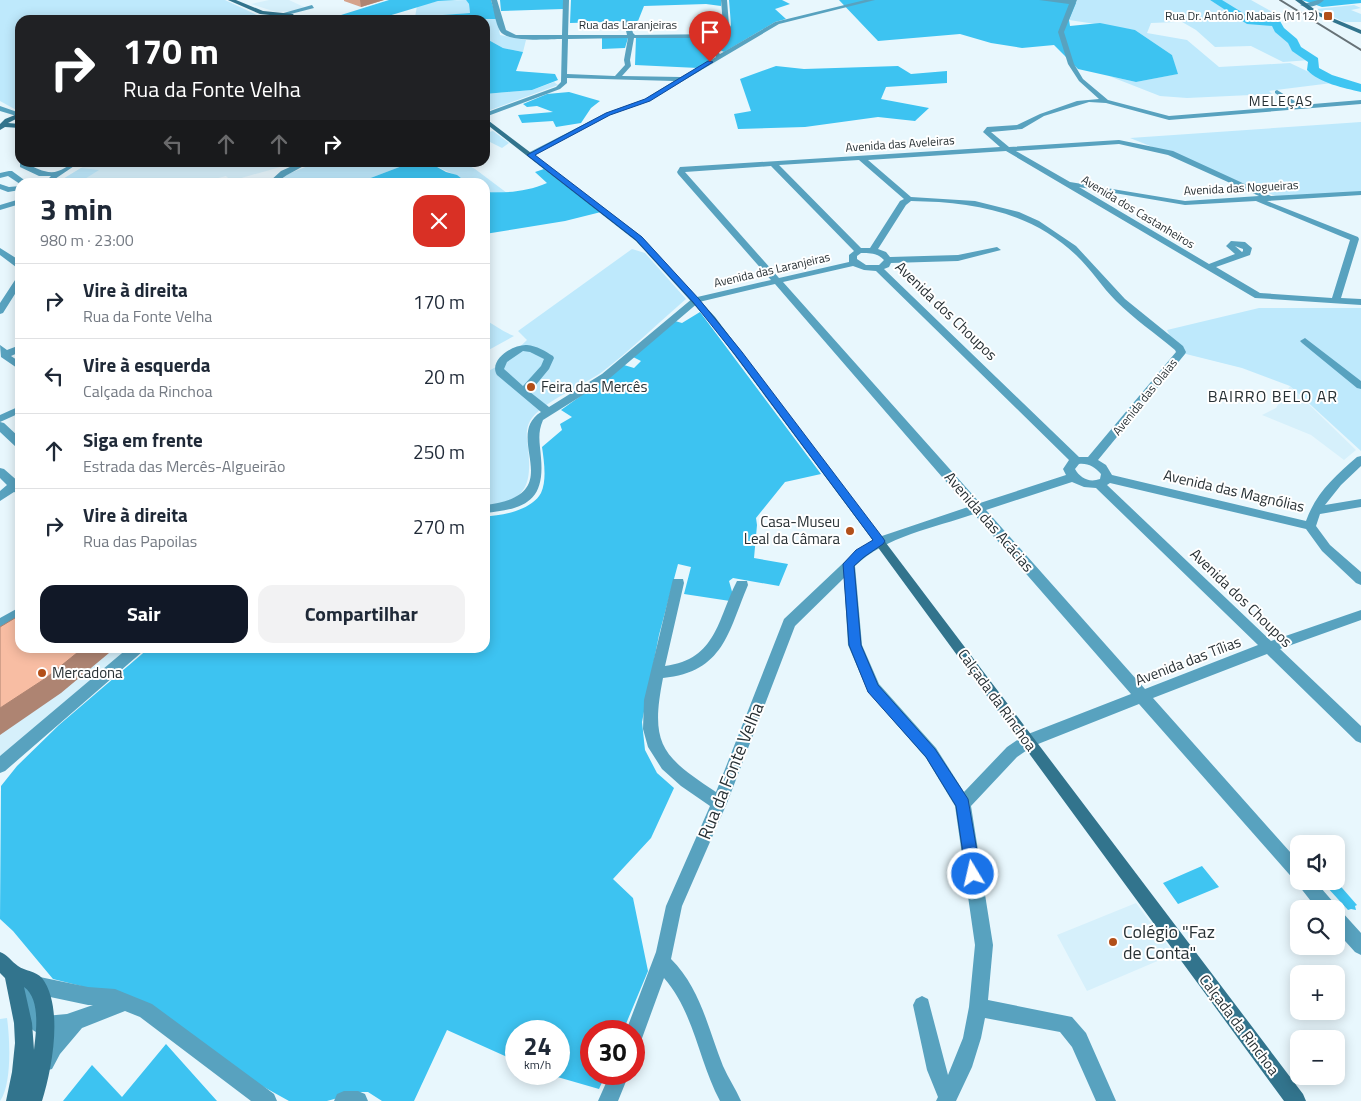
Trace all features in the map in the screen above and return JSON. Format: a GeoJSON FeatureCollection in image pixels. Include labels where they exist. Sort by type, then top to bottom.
{"type":"FeatureCollection","features":[{"type":"Feature","properties":{"kind":"street"},"geometry":{"type":"LineString","coordinates":[[231,0],[258,15]]}},
{"type":"Feature","properties":{"kind":"street","name":"Rua das Laranjeiras"},"geometry":{"type":"LineString","coordinates":[[494,0],[503,31],[506,34],[524,37],[721,36]]}},
{"type":"Feature","properties":{"kind":"street"},"geometry":{"type":"LineString","coordinates":[[562,86],[565,76],[566,0]]}},
{"type":"Feature","properties":{"kind":"street"},"geometry":{"type":"LineString","coordinates":[[719,57],[714,51],[726,25],[724,0]]}},
{"type":"Feature","properties":{"kind":"street"},"geometry":{"type":"LineString","coordinates":[[531,155],[608,114],[648,100],[778,23],[872,0]]}},
{"type":"Feature","properties":{"kind":"street"},"geometry":{"type":"LineString","coordinates":[[1042,0],[1074,2],[1062,32],[1071,64],[1081,80],[1106,101],[1169,118],[1361,102]]}},
{"type":"Feature","properties":{"kind":"street"},"geometry":{"type":"LineString","coordinates":[[1300,2],[1316,4],[1321,0]]}},
{"type":"Feature","properties":{"kind":"street"},"geometry":{"type":"LineString","coordinates":[[1300,2],[1322,16],[1361,32]]}},
{"type":"Feature","properties":{"kind":"street"},"geometry":{"type":"LineString","coordinates":[[276,15],[311,3]]}},
{"type":"Feature","properties":{"kind":"street"},"geometry":{"type":"LineString","coordinates":[[298,15],[311,3]]}},
{"type":"Feature","properties":{"kind":"street"},"geometry":{"type":"LineString","coordinates":[[281,14],[291,15]]}},
{"type":"Feature","properties":{"kind":"street"},"geometry":{"type":"LineString","coordinates":[[617,78],[622,70],[628,66],[627,60],[631,35],[627,22]]}},
{"type":"Feature","properties":{"kind":"street"},"geometry":{"type":"LineString","coordinates":[[565,76],[686,79]]}},
{"type":"Feature","properties":{"kind":"street"},"geometry":{"type":"LineString","coordinates":[[490,113],[586,77]]}},
{"type":"Feature","properties":{"kind":"street"},"geometry":{"type":"LineString","coordinates":[[1277,92],[1298,106]]}},
{"type":"Feature","properties":{"kind":"street","name":"Avenida dos Castanheiros"},"geometry":{"type":"LineString","coordinates":[[1106,101],[1078,102],[1042,115],[1019,127],[987,130],[989,135],[1006,148],[1258,296],[1336,300]]}},
{"type":"Feature","properties":{"kind":"street"},"geometry":{"type":"LineString","coordinates":[[2,126],[3,110],[15,114]]}},
{"type":"Feature","properties":{"kind":"street"},"geometry":{"type":"LineString","coordinates":[[2,126],[15,118]]}},
{"type":"Feature","properties":{"kind":"street","name":"Calçada da Rinchoa"},"geometry":{"type":"LineString","coordinates":[[490,124],[639,239],[696,300],[880,541],[1296,1101]]}},
{"type":"Feature","properties":{"kind":"street"},"geometry":{"type":"LineString","coordinates":[[2,126],[15,127]]}},
{"type":"Feature","properties":{"kind":"street","name":"Avenida das Aveleiras"},"geometry":{"type":"LineString","coordinates":[[683,169],[1119,142],[1170,153],[1269,198]]}},
{"type":"Feature","properties":{"kind":"street"},"geometry":{"type":"LineString","coordinates":[[860,157],[909,199],[903,203],[873,250]]}},
{"type":"Feature","properties":{"kind":"street"},"geometry":{"type":"LineString","coordinates":[[772,164],[859,251]]}},
{"type":"Feature","properties":{"kind":"street"},"geometry":{"type":"LineString","coordinates":[[27,167],[42,174],[59,174]]}},
{"type":"Feature","properties":{"kind":"street"},"geometry":{"type":"LineString","coordinates":[[278,178],[297,167]]}},
{"type":"Feature","properties":{"kind":"street"},"geometry":{"type":"LineString","coordinates":[[54,178],[68,168]]}},
{"type":"Feature","properties":{"kind":"street","name":"Avenida das Acácias"},"geometry":{"type":"LineString","coordinates":[[683,169],[681,172],[1290,865]]}},
{"type":"Feature","properties":{"kind":"street"},"geometry":{"type":"LineString","coordinates":[[0,176],[9,173],[17,178]]}},
{"type":"Feature","properties":{"kind":"street"},"geometry":{"type":"LineString","coordinates":[[35,178],[42,174]]}},
{"type":"Feature","properties":{"kind":"street","name":"Avenida das Nogueiras"},"geometry":{"type":"LineString","coordinates":[[1063,182],[1179,203],[1361,193]]}},
{"type":"Feature","properties":{"kind":"street"},"geometry":{"type":"LineString","coordinates":[[0,186],[8,190],[15,189]]}},
{"type":"Feature","properties":{"kind":"street","name":"Avenida das Olaias"},"geometry":{"type":"LineString","coordinates":[[909,199],[981,203],[1006,209],[1049,230],[1074,248],[1115,295],[1179,348],[1181,352],[1091,462]]}},
{"type":"Feature","properties":{"kind":"street"},"geometry":{"type":"LineString","coordinates":[[1258,199],[1358,238],[1336,300],[1361,302]]}},
{"type":"Feature","properties":{"kind":"street"},"geometry":{"type":"LineString","coordinates":[[0,208],[15,203]]}},
{"type":"Feature","properties":{"kind":"street"},"geometry":{"type":"LineString","coordinates":[[873,250],[884,254],[888,260],[886,265],[878,268],[868,268],[854,263],[853,255],[859,251],[873,250]]}},
{"type":"Feature","properties":{"kind":"street"},"geometry":{"type":"LineString","coordinates":[[888,260],[958,258],[997,250]]}},
{"type":"Feature","properties":{"kind":"street"},"geometry":{"type":"LineString","coordinates":[[0,252],[15,261]]}},
{"type":"Feature","properties":{"kind":"street"},"geometry":{"type":"LineString","coordinates":[[1208,267],[1240,254]]}},
{"type":"Feature","properties":{"kind":"street","name":"Avenida das Laranjeiras"},"geometry":{"type":"LineString","coordinates":[[696,300],[854,263]]}},
{"type":"Feature","properties":{"kind":"street","name":"Avenida dos Choupos"},"geometry":{"type":"LineString","coordinates":[[878,268],[1077,461]]}},
{"type":"Feature","properties":{"kind":"street"},"geometry":{"type":"LineString","coordinates":[[0,311],[15,287]]}},
{"type":"Feature","properties":{"kind":"street"},"geometry":{"type":"LineString","coordinates":[[490,508],[514,504],[531,491],[536,479],[533,431],[539,418],[606,376],[696,300]]}},
{"type":"Feature","properties":{"kind":"street"},"geometry":{"type":"LineString","coordinates":[[1305,341],[1361,386]]}},
{"type":"Feature","properties":{"kind":"street"},"geometry":{"type":"LineString","coordinates":[[525,392],[534,378],[545,369],[549,358],[522,347],[516,348],[501,361],[499,369],[525,392],[548,412]]}},
{"type":"Feature","properties":{"kind":"street"},"geometry":{"type":"LineString","coordinates":[[2,351],[15,349]]}},
{"type":"Feature","properties":{"kind":"street"},"geometry":{"type":"LineString","coordinates":[[2,351],[15,363]]}},
{"type":"Feature","properties":{"kind":"street"},"geometry":{"type":"LineString","coordinates":[[0,424],[15,414]]}},
{"type":"Feature","properties":{"kind":"street"},"geometry":{"type":"LineString","coordinates":[[0,424],[15,420]]}},
{"type":"Feature","properties":{"kind":"street"},"geometry":{"type":"LineString","coordinates":[[0,424],[15,439]]}},
{"type":"Feature","properties":{"kind":"street"},"geometry":{"type":"LineString","coordinates":[[1310,526],[1314,511],[1329,488],[1361,460]]}},
{"type":"Feature","properties":{"kind":"street"},"geometry":{"type":"LineString","coordinates":[[880,541],[1073,477],[1069,470],[1072,463],[1077,461],[1091,462]]}},
{"type":"Feature","properties":{"kind":"street","name":"Avenida dos Choupos"},"geometry":{"type":"LineString","coordinates":[[1091,462],[1105,470],[1103,481],[1361,736]]}},
{"type":"Feature","properties":{"kind":"street"},"geometry":{"type":"LineString","coordinates":[[0,472],[15,485]]}},
{"type":"Feature","properties":{"kind":"street","name":"Avenida das Magnólias"},"geometry":{"type":"LineString","coordinates":[[1073,477],[1082,483],[1103,481],[1310,526],[1326,548],[1361,580]]}},
{"type":"Feature","properties":{"kind":"street"},"geometry":{"type":"LineString","coordinates":[[0,491],[15,487]]}},
{"type":"Feature","properties":{"kind":"street"},"geometry":{"type":"LineString","coordinates":[[0,498],[15,488]]}},
{"type":"Feature","properties":{"kind":"street"},"geometry":{"type":"LineString","coordinates":[[1314,511],[1361,503]]}},
{"type":"Feature","properties":{"kind":"street","name":"Rua da Fonte Velha"},"geometry":{"type":"LineString","coordinates":[[639,1020],[665,952],[674,906],[719,803],[789,623],[848,564],[880,541]]}},
{"type":"Feature","properties":{"kind":"street"},"geometry":{"type":"LineString","coordinates":[[848,564],[855,645],[873,688],[931,753],[962,804],[984,945],[978,1007],[972,1038],[962,1067],[947,1099]]}},
{"type":"Feature","properties":{"kind":"street"},"geometry":{"type":"LineString","coordinates":[[678,582],[652,703],[650,729],[659,756],[679,777],[719,803]]}},
{"type":"Feature","properties":{"kind":"street"},"geometry":{"type":"LineString","coordinates":[[658,672],[672,672],[700,660],[714,648],[742,585]]}},
{"type":"Feature","properties":{"kind":"street"},"geometry":{"type":"LineString","coordinates":[[0,625],[15,615]]}},
{"type":"Feature","properties":{"kind":"street","name":"Avenida das Tílias"},"geometry":{"type":"LineString","coordinates":[[962,804],[1012,752],[1028,741],[1269,647],[1361,615]]}},
{"type":"Feature","properties":{"kind":"street"},"geometry":{"type":"LineString","coordinates":[[2,766],[50,721],[131,653]]}},
{"type":"Feature","properties":{"kind":"street"},"geometry":{"type":"LineString","coordinates":[[1312,890],[1320,900]]}},
{"type":"Feature","properties":{"kind":"street"},"geometry":{"type":"LineString","coordinates":[[1345,928],[1361,946]]}},
{"type":"Feature","properties":{"kind":"street"},"geometry":{"type":"LineString","coordinates":[[661,962],[672,972],[687,992],[714,1068],[731,1101]]}},
{"type":"Feature","properties":{"kind":"street"},"geometry":{"type":"LineString","coordinates":[[7,967],[36,985],[88,996],[115,998],[146,1010],[266,1101]]}},
{"type":"Feature","properties":{"kind":"street"},"geometry":{"type":"LineString","coordinates":[[7,967],[29,1000],[34,1018],[38,1024],[54,1027],[79,1020],[125,1002]]}},
{"type":"Feature","properties":{"kind":"street"},"geometry":{"type":"LineString","coordinates":[[7,967],[23,1023],[24,1042],[21,1080],[16,1101]]}},
{"type":"Feature","properties":{"kind":"street"},"geometry":{"type":"LineString","coordinates":[[32,1101],[41,1069],[44,1025],[43,1011],[36,985]]}},
{"type":"Feature","properties":{"kind":"street"},"geometry":{"type":"LineString","coordinates":[[922,1004],[947,1099]]}},
{"type":"Feature","properties":{"kind":"street"},"geometry":{"type":"LineString","coordinates":[[978,1007],[1065,1024],[1079,1040],[1106,1101]]}},
{"type":"Feature","properties":{"kind":"street"},"geometry":{"type":"LineString","coordinates":[[41,1069],[53,1047],[79,1020]]}},
{"type":"Feature","properties":{"kind":"street"},"geometry":{"type":"LineString","coordinates":[[608,1101],[615,1085]]}},
{"type":"Feature","properties":{"kind":"street"},"geometry":{"type":"LineString","coordinates":[[344,1101],[358,1101]]}},
{"type":"Feature","properties":{"kind":"shaded area"},"geometry":{"type":"Polygon","coordinates":[[[0,0],[225,0],[257,15],[15,15],[15,109],[0,101],[0,0]]]}},
{"type":"Feature","properties":{"kind":"shaded area"},"geometry":{"type":"Polygon","coordinates":[[[269,0],[289,0],[304,7],[291,11],[276,12],[251,4],[269,0]]]}},
{"type":"Feature","properties":{"kind":"shaded area"},"geometry":{"type":"Polygon","coordinates":[[[389,0],[457,0],[438,1],[392,15],[341,15],[389,0]]]}},
{"type":"Feature","properties":{"kind":"shaded area"},"geometry":{"type":"Polygon","coordinates":[[[466,0],[469,4],[470,13],[415,15],[417,6],[438,1],[466,0]]]}},
{"type":"Feature","properties":{"kind":"shaded area"},"geometry":{"type":"Polygon","coordinates":[[[466,0],[491,0],[497,19],[490,19],[490,15],[442,15],[470,13],[469,4],[466,0]]]}},
{"type":"Feature","properties":{"kind":"shaded area"},"geometry":{"type":"Polygon","coordinates":[[[500,0],[564,0],[563,9],[501,11],[500,0]]]}},
{"type":"Feature","properties":{"kind":"shaded area"},"geometry":{"type":"Polygon","coordinates":[[[571,0],[721,0],[721,6],[706,4],[644,6],[638,21],[570,23],[571,0]]]}},
{"type":"Feature","properties":{"kind":"shaded area"},"geometry":{"type":"Polygon","coordinates":[[[729,0],[782,0],[790,4],[775,9],[786,19],[775,22],[724,52],[718,49],[731,25],[729,0]]]}},
{"type":"Feature","properties":{"kind":"shaded area"},"geometry":{"type":"Polygon","coordinates":[[[839,0],[1046,0],[1076,3],[1069,20],[1070,26],[1100,23],[1135,30],[1172,55],[1178,74],[1136,82],[1078,69],[1054,45],[1022,48],[991,43],[960,34],[878,41],[839,0]]]}},
{"type":"Feature","properties":{"kind":"shaded area"},"geometry":{"type":"Polygon","coordinates":[[[1077,0],[1210,0],[1244,21],[1273,26],[1290,39],[1290,46],[1310,60],[1283,62],[1251,46],[1215,47],[1196,30],[1170,15],[1166,16],[1177,22],[1151,23],[1147,33],[1187,40],[1219,67],[1290,63],[1332,83],[1269,91],[1272,94],[1187,98],[1160,96],[1109,76],[1136,82],[1177,74],[1172,55],[1135,30],[1069,20],[1077,0]]]}},
{"type":"Feature","properties":{"kind":"shaded area"},"geometry":{"type":"Polygon","coordinates":[[[1219,0],[1251,0],[1283,18],[1247,18],[1219,0]]]}},
{"type":"Feature","properties":{"kind":"shaded area"},"geometry":{"type":"Polygon","coordinates":[[[1302,0],[1361,0],[1361,3],[1322,7],[1302,0]]]}},
{"type":"Feature","properties":{"kind":"shaded area"},"geometry":{"type":"Polygon","coordinates":[[[1354,5],[1361,8],[1351,10],[1361,14],[1361,22],[1344,22],[1316,9],[1354,5]]]}},
{"type":"Feature","properties":{"kind":"shaded area"},"geometry":{"type":"Polygon","coordinates":[[[490,19],[497,19],[500,35],[526,40],[523,52],[503,48],[490,41],[490,19]]]}},
{"type":"Feature","properties":{"kind":"shaded area"},"geometry":{"type":"Polygon","coordinates":[[[636,37],[713,38],[709,53],[715,57],[698,68],[635,65],[636,37]]]}},
{"type":"Feature","properties":{"kind":"shaded area"},"geometry":{"type":"Polygon","coordinates":[[[602,38],[628,38],[625,48],[602,49],[602,38]]]}},
{"type":"Feature","properties":{"kind":"shaded area"},"geometry":{"type":"Polygon","coordinates":[[[490,41],[503,48],[523,52],[516,71],[555,74],[558,80],[532,90],[490,94],[490,41]]]}},
{"type":"Feature","properties":{"kind":"shaded area"},"geometry":{"type":"Polygon","coordinates":[[[776,66],[804,69],[898,66],[911,74],[947,71],[947,83],[886,87],[881,99],[929,108],[915,121],[878,117],[805,127],[738,129],[734,114],[751,111],[740,79],[776,66]]]}},
{"type":"Feature","properties":{"kind":"shaded area"},"geometry":{"type":"Polygon","coordinates":[[[554,82],[558,85],[490,110],[490,94],[532,90],[554,82]]]}},
{"type":"Feature","properties":{"kind":"shaded area"},"geometry":{"type":"Polygon","coordinates":[[[569,92],[600,101],[591,108],[581,123],[556,127],[553,121],[522,123],[518,115],[553,112],[537,106],[527,107],[523,104],[547,94],[569,92]]]}},
{"type":"Feature","properties":{"kind":"shaded area"},"geometry":{"type":"Polygon","coordinates":[[[1361,122],[1361,194],[1278,197],[1130,138],[1361,122]]]}},
{"type":"Feature","properties":{"kind":"shaded area"},"geometry":{"type":"Polygon","coordinates":[[[493,131],[509,143],[502,148],[490,142],[490,132],[493,131]]]}},
{"type":"Feature","properties":{"kind":"shaded area"},"geometry":{"type":"Polygon","coordinates":[[[83,167],[280,167],[242,178],[228,178],[226,176],[218,178],[65,178],[83,167]]]}},
{"type":"Feature","properties":{"kind":"shaded area"},"geometry":{"type":"Polygon","coordinates":[[[305,167],[399,167],[371,178],[284,178],[288,174],[305,167]]]}},
{"type":"Feature","properties":{"kind":"shaded area"},"geometry":{"type":"Polygon","coordinates":[[[399,167],[437,167],[461,178],[371,178],[399,167]]]}},
{"type":"Feature","properties":{"kind":"shaded area"},"geometry":{"type":"Polygon","coordinates":[[[438,167],[471,167],[487,178],[460,178],[438,167]]]}},
{"type":"Feature","properties":{"kind":"shaded area"},"geometry":{"type":"Polygon","coordinates":[[[81,168],[99,170],[86,178],[65,178],[81,168]]]}},
{"type":"Feature","properties":{"kind":"shaded area"},"geometry":{"type":"Polygon","coordinates":[[[544,169],[601,212],[565,221],[490,233],[490,192],[516,191],[547,183],[535,172],[544,169]]]}},
{"type":"Feature","properties":{"kind":"shaded area"},"geometry":{"type":"Polygon","coordinates":[[[490,180],[507,193],[490,192],[490,180]]]}},
{"type":"Feature","properties":{"kind":"shaded area","name":"Feira das Mercês"},"geometry":{"type":"Polygon","coordinates":[[[632,249],[645,253],[686,299],[602,372],[552,401],[535,414],[528,424],[529,472],[524,489],[510,500],[490,504],[490,370],[503,363],[527,340],[518,331],[632,249]]]}},
{"type":"Feature","properties":{"kind":"shaded area"},"geometry":{"type":"Polygon","coordinates":[[[1259,308],[1361,308],[1361,451],[1290,386],[1242,368],[1178,352],[1167,330],[1259,308]]]}},
{"type":"Feature","properties":{"kind":"shaded area"},"geometry":{"type":"Polygon","coordinates":[[[700,312],[821,474],[785,482],[756,518],[754,558],[788,564],[779,586],[733,578],[729,581],[733,595],[730,601],[684,594],[691,567],[678,564],[659,635],[642,722],[645,750],[657,773],[674,788],[651,838],[613,879],[633,898],[648,971],[628,1020],[580,1020],[580,1084],[570,1081],[570,1020],[505,1020],[505,1056],[447,1030],[414,1101],[382,1101],[368,1092],[359,1092],[327,1101],[289,1101],[246,1077],[219,1055],[81,986],[53,979],[13,931],[0,919],[1,786],[17,766],[59,725],[143,653],[490,653],[490,516],[516,511],[537,499],[543,488],[544,464],[542,447],[562,430],[560,424],[572,417],[561,410],[624,365],[634,368],[641,361],[633,357],[675,321],[682,323],[700,312]]]}},
{"type":"Feature","properties":{"kind":"shaded area"},"geometry":{"type":"Polygon","coordinates":[[[490,323],[514,336],[490,349],[490,323]]]}},
{"type":"Feature","properties":{"kind":"shaded area"},"geometry":{"type":"Polygon","coordinates":[[[1290,386],[1356,450],[1344,460],[1311,435],[1262,415],[1276,408],[1290,386]]]}},
{"type":"Feature","properties":{"kind":"shaded area","name":"Mercadona"},"geometry":{"type":"Polygon","coordinates":[[[0,628],[15,643],[15,653],[123,653],[0,760],[0,628]]]}},
{"type":"Feature","properties":{"kind":"shaded area"},"geometry":{"type":"Polygon","coordinates":[[[1202,866],[1219,887],[1178,904],[1163,883],[1202,866]]]}},
{"type":"Feature","properties":{"kind":"shaded area"},"geometry":{"type":"Polygon","coordinates":[[[1330,890],[1344,890],[1357,905],[1355,906],[1356,910],[1348,910],[1345,907],[1345,900],[1339,900],[1330,890]]]}},
{"type":"Feature","properties":{"kind":"shaded area","name":"Colégio \"Faz de Conta\""},"geometry":{"type":"Polygon","coordinates":[[[1136,903],[1174,954],[1087,991],[1057,935],[1136,903]]]}},
{"type":"Feature","properties":{"kind":"shaded area"},"geometry":{"type":"Polygon","coordinates":[[[7,1018],[9,1038],[8,1073],[7,1084],[0,1101],[0,1019],[7,1018]]]}},
{"type":"Feature","properties":{"kind":"shaded area"},"geometry":{"type":"Polygon","coordinates":[[[166,1044],[217,1101],[63,1101],[92,1065],[122,1097],[166,1044]]]}},
{"type":"Feature","properties":{"kind":"shaded area"},"geometry":{"type":"Polygon","coordinates":[[[585,1085],[601,1085],[599,1089],[585,1085]]]}},
{"type":"Feature","properties":{"kind":"building"},"geometry":{"type":"Polygon","coordinates":[[[15,618],[15,653],[77,653],[46,678],[0,708],[0,627],[15,618]]]}},
{"type":"Feature","properties":{"kind":"waterway"},"geometry":{"type":"LineString","coordinates":[[1215,0],[1251,22],[1276,23],[1279,30],[1293,41],[1296,49],[1314,61],[1313,70],[1328,78],[1361,88]]}},
{"type":"Feature","properties":{"kind":"railway"},"geometry":{"type":"LineString","coordinates":[[1280,0],[1361,50]]}},
{"type":"Feature","properties":{"kind":"place","name":"Rua Dr. António Nabais (N112)"},"geometry":{"type":"Point","coordinates":[1328,16]}},
{"type":"Feature","properties":{"kind":"place","name":"Feira das Mercês"},"geometry":{"type":"Point","coordinates":[531,387]}},
{"type":"Feature","properties":{"kind":"place","name":"Casa-Museu Leal da Câmara"},"geometry":{"type":"Point","coordinates":[850,531]}},
{"type":"Feature","properties":{"kind":"place","name":"Mercadona"},"geometry":{"type":"Point","coordinates":[42,673]}},
{"type":"Feature","properties":{"kind":"place","name":"Colégio \"Faz de Conta\""},"geometry":{"type":"Point","coordinates":[1113,942]}},
{"type":"Feature","properties":{"kind":"district","name":"MELEÇAS"},"geometry":{"type":"Point","coordinates":[1281,101]}},
{"type":"Feature","properties":{"kind":"district","name":"BAIRRO BELO AR"},"geometry":{"type":"Point","coordinates":[1273,396]}},
{"type":"Feature","properties":{"kind":"route"},"geometry":{"type":"LineString","coordinates":[[710,62],[686,79],[648,100],[608,114],[531,155],[639,239],[696,300],[722,331],[880,541],[848,564],[855,645],[873,688],[931,753],[962,804],[973,874]]}}]}
